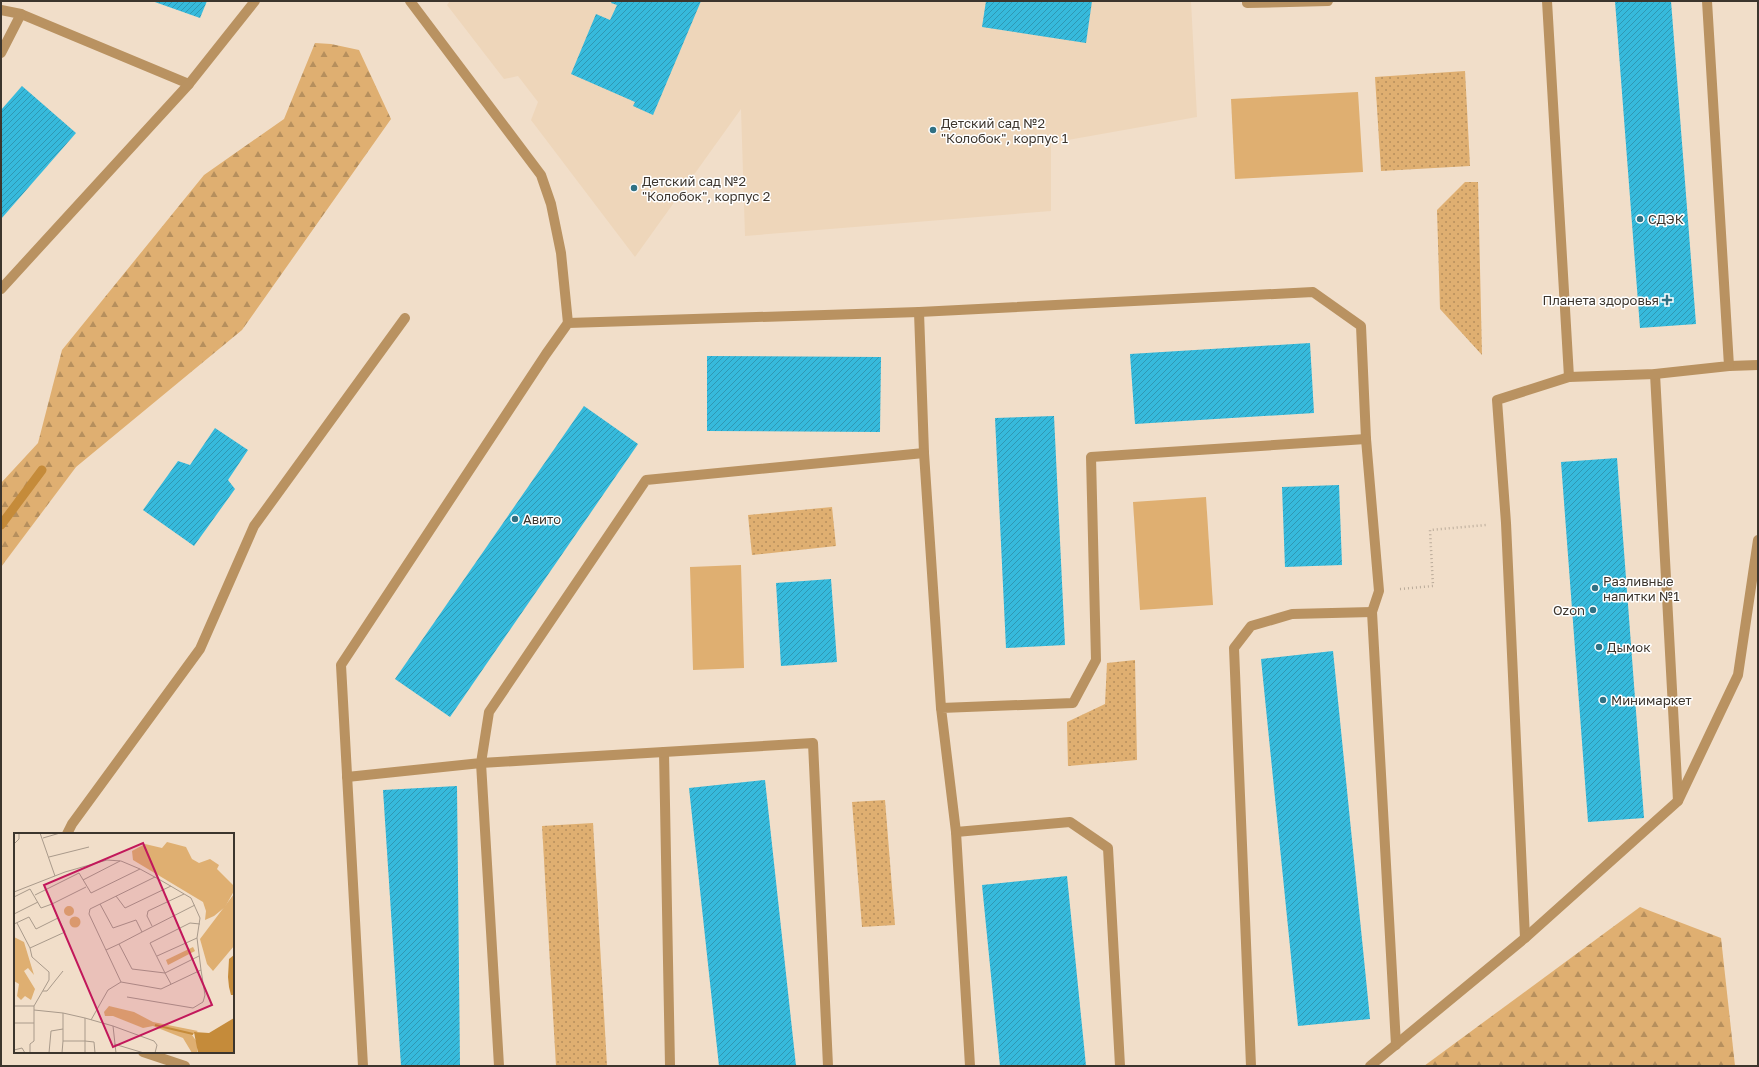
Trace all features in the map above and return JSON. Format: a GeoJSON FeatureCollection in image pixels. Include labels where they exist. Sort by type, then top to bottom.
{"type":"FeatureCollection","features":[{"type":"Feature","properties":{"kind":"street"},"geometry":{"type":"LineString","coordinates":[[1,289],[189,84],[255,1]]}},
{"type":"Feature","properties":{"kind":"street"},"geometry":{"type":"LineString","coordinates":[[363,1066],[341,665],[568,323],[561,253],[551,204],[541,175],[410,1]]}},
{"type":"Feature","properties":{"kind":"street"},"geometry":{"type":"LineString","coordinates":[[1247,1],[1247,3],[1328,1]]}},
{"type":"Feature","properties":{"kind":"street"},"geometry":{"type":"LineString","coordinates":[[1547,1],[1569,377]]}},
{"type":"Feature","properties":{"kind":"street"},"geometry":{"type":"LineString","coordinates":[[1707,1],[1729,366]]}},
{"type":"Feature","properties":{"kind":"street"},"geometry":{"type":"LineString","coordinates":[[1,10],[21,14],[189,84]]}},
{"type":"Feature","properties":{"kind":"street"},"geometry":{"type":"LineString","coordinates":[[1,53],[21,14]]}},
{"type":"Feature","properties":{"kind":"street"},"geometry":{"type":"LineString","coordinates":[[568,323],[919,312],[1313,292],[1361,326],[1366,439],[1380,591],[1372,612],[1396,1045]]}},
{"type":"Feature","properties":{"kind":"street"},"geometry":{"type":"LineString","coordinates":[[919,312],[924,453],[941,708],[956,832],[970,1066]]}},
{"type":"Feature","properties":{"kind":"street"},"geometry":{"type":"LineString","coordinates":[[68,833],[72,824],[200,649],[254,526],[405,318]]}},
{"type":"Feature","properties":{"kind":"street"},"geometry":{"type":"LineString","coordinates":[[1525,938],[1506,523],[1497,400],[1569,377],[1655,374],[1729,366],[1758,365]]}},
{"type":"Feature","properties":{"kind":"street"},"geometry":{"type":"LineString","coordinates":[[1655,374],[1678,801]]}},
{"type":"Feature","properties":{"kind":"street"},"geometry":{"type":"LineString","coordinates":[[941,708],[1073,703],[1096,660],[1091,457],[1366,439]]}},
{"type":"Feature","properties":{"kind":"street"},"geometry":{"type":"LineString","coordinates":[[498,1066],[482,764],[489,712],[646,480],[924,453]]}},
{"type":"Feature","properties":{"kind":"street"},"geometry":{"type":"LineString","coordinates":[[1370,1066],[1525,938],[1678,801],[1738,674],[1758,540]]}},
{"type":"Feature","properties":{"kind":"street"},"geometry":{"type":"LineString","coordinates":[[1251,1066],[1234,648],[1250,626],[1292,614],[1372,612]]}},
{"type":"Feature","properties":{"kind":"street"},"geometry":{"type":"LineString","coordinates":[[347,777],[482,764],[813,743],[828,1066]]}},
{"type":"Feature","properties":{"kind":"street"},"geometry":{"type":"LineString","coordinates":[[664,752],[670,1066]]}},
{"type":"Feature","properties":{"kind":"street"},"geometry":{"type":"LineString","coordinates":[[956,832],[1070,822],[1108,848],[1120,1066]]}},
{"type":"Feature","properties":{"kind":"street"},"geometry":{"type":"LineString","coordinates":[[146,1053],[185,1066]]}},
{"type":"Feature","properties":{"kind":"path"},"geometry":{"type":"LineString","coordinates":[[1380,591],[1433,586],[1430,530],[1506,523]]}},
{"type":"Feature","properties":{"kind":"shaded area","name":"Детский сад №2 \"Колобок\", корпус 1"},"geometry":{"type":"Polygon","coordinates":[[[450,1],[1191,1],[1197,117],[1051,143],[1051,211],[745,236],[741,109],[635,257],[531,120],[538,102],[518,76],[504,79],[447,5],[450,1]]]}},
{"type":"Feature","properties":{"kind":"green space"},"geometry":{"type":"Polygon","coordinates":[[[315,43],[331,44],[359,50],[391,119],[242,330],[76,467],[1,567],[1,483],[38,443],[62,350],[204,175],[284,119],[315,43]]]}},
{"type":"Feature","properties":{"kind":"green space"},"geometry":{"type":"Polygon","coordinates":[[[1465,71],[1470,166],[1381,171],[1375,77],[1465,71]]]}},
{"type":"Feature","properties":{"kind":"green space"},"geometry":{"type":"Polygon","coordinates":[[[1358,92],[1363,172],[1235,179],[1231,99],[1358,92]]]}},
{"type":"Feature","properties":{"kind":"green space"},"geometry":{"type":"Polygon","coordinates":[[[1465,182],[1478,182],[1482,355],[1440,309],[1437,210],[1465,182]]]}},
{"type":"Feature","properties":{"kind":"green space"},"geometry":{"type":"Polygon","coordinates":[[[1206,497],[1213,605],[1140,610],[1133,502],[1206,497]]]}},
{"type":"Feature","properties":{"kind":"green space"},"geometry":{"type":"Polygon","coordinates":[[[832,507],[836,546],[752,555],[748,515],[832,507]]]}},
{"type":"Feature","properties":{"kind":"green space"},"geometry":{"type":"Polygon","coordinates":[[[741,565],[744,668],[693,670],[690,567],[741,565]]]}},
{"type":"Feature","properties":{"kind":"green space"},"geometry":{"type":"Polygon","coordinates":[[[1135,660],[1137,760],[1068,766],[1067,722],[1105,704],[1107,663],[1135,660]]]}},
{"type":"Feature","properties":{"kind":"green space"},"geometry":{"type":"Polygon","coordinates":[[[885,800],[895,925],[862,927],[852,802],[885,800]]]}},
{"type":"Feature","properties":{"kind":"green space"},"geometry":{"type":"Polygon","coordinates":[[[593,823],[607,1066],[556,1066],[542,826],[593,823]]]}},
{"type":"Feature","properties":{"kind":"green space"},"geometry":{"type":"Polygon","coordinates":[[[1640,907],[1721,938],[1735,1066],[1424,1066],[1640,907]]]}},
{"type":"Feature","properties":{"kind":"building"},"geometry":{"type":"Polygon","coordinates":[[[152,1],[207,1],[200,18],[152,1]]]}},
{"type":"Feature","properties":{"kind":"building"},"geometry":{"type":"Polygon","coordinates":[[[612,1],[701,1],[653,115],[633,106],[635,102],[571,74],[596,14],[610,20],[617,5],[611,3],[612,1]]]}},
{"type":"Feature","properties":{"kind":"building"},"geometry":{"type":"Polygon","coordinates":[[[986,1],[1092,1],[1086,43],[982,27],[986,1]]]}},
{"type":"Feature","properties":{"kind":"building"},"geometry":{"type":"Polygon","coordinates":[[[1615,1],[1671,1],[1696,324],[1640,328],[1615,1]]]}},
{"type":"Feature","properties":{"kind":"building"},"geometry":{"type":"Polygon","coordinates":[[[22,86],[76,133],[1,219],[1,110],[22,86]]]}},
{"type":"Feature","properties":{"kind":"building"},"geometry":{"type":"Polygon","coordinates":[[[1310,343],[1314,413],[1135,424],[1130,354],[1310,343]]]}},
{"type":"Feature","properties":{"kind":"building"},"geometry":{"type":"Polygon","coordinates":[[[707,356],[881,357],[880,432],[707,431],[707,356]]]}},
{"type":"Feature","properties":{"kind":"building"},"geometry":{"type":"Polygon","coordinates":[[[584,406],[638,444],[450,717],[395,679],[584,406]]]}},
{"type":"Feature","properties":{"kind":"building"},"geometry":{"type":"Polygon","coordinates":[[[1054,416],[1065,645],[1006,648],[995,418],[1054,416]]]}},
{"type":"Feature","properties":{"kind":"building"},"geometry":{"type":"Polygon","coordinates":[[[215,428],[248,450],[228,480],[235,489],[194,546],[143,510],[178,461],[190,465],[215,428]]]}},
{"type":"Feature","properties":{"kind":"building"},"geometry":{"type":"Polygon","coordinates":[[[1617,458],[1644,818],[1588,822],[1561,462],[1617,458]]]}},
{"type":"Feature","properties":{"kind":"building"},"geometry":{"type":"Polygon","coordinates":[[[1339,485],[1342,565],[1285,567],[1282,487],[1339,485]]]}},
{"type":"Feature","properties":{"kind":"building"},"geometry":{"type":"Polygon","coordinates":[[[831,579],[837,662],[781,666],[776,583],[831,579]]]}},
{"type":"Feature","properties":{"kind":"building"},"geometry":{"type":"Polygon","coordinates":[[[1333,651],[1370,1019],[1298,1026],[1261,659],[1333,651]]]}},
{"type":"Feature","properties":{"kind":"building"},"geometry":{"type":"Polygon","coordinates":[[[765,780],[796,1066],[719,1066],[689,788],[765,780]]]}},
{"type":"Feature","properties":{"kind":"building"},"geometry":{"type":"Polygon","coordinates":[[[457,786],[460,1066],[401,1066],[383,790],[457,786]]]}},
{"type":"Feature","properties":{"kind":"building"},"geometry":{"type":"Polygon","coordinates":[[[1067,876],[1086,1066],[1000,1066],[982,885],[1067,876]]]}},
{"type":"Feature","properties":{"kind":"waterway"},"geometry":{"type":"LineString","coordinates":[[1,525],[42,470]]}},
{"type":"Feature","properties":{"kind":"place","name":"Детский сад №2 \"Колобок\", корпус 1"},"geometry":{"type":"Point","coordinates":[933,130]}},
{"type":"Feature","properties":{"kind":"place","name":"Детский сад №2 \"Колобок\", корпус 2"},"geometry":{"type":"Point","coordinates":[634,188]}},
{"type":"Feature","properties":{"kind":"place","name":"СДЭК"},"geometry":{"type":"Point","coordinates":[1640,219]}},
{"type":"Feature","properties":{"kind":"place","name":"Планета здоровья"},"geometry":{"type":"Point","coordinates":[1667,300]}},
{"type":"Feature","properties":{"kind":"place","name":"Авито"},"geometry":{"type":"Point","coordinates":[515,519]}},
{"type":"Feature","properties":{"kind":"place","name":"Разливные напитки №1"},"geometry":{"type":"Point","coordinates":[1595,588]}},
{"type":"Feature","properties":{"kind":"place","name":"Ozon"},"geometry":{"type":"Point","coordinates":[1593,610]}},
{"type":"Feature","properties":{"kind":"place","name":"Дымок"},"geometry":{"type":"Point","coordinates":[1599,647]}},
{"type":"Feature","properties":{"kind":"place","name":"Минимаркет"},"geometry":{"type":"Point","coordinates":[1603,700]}}]}
